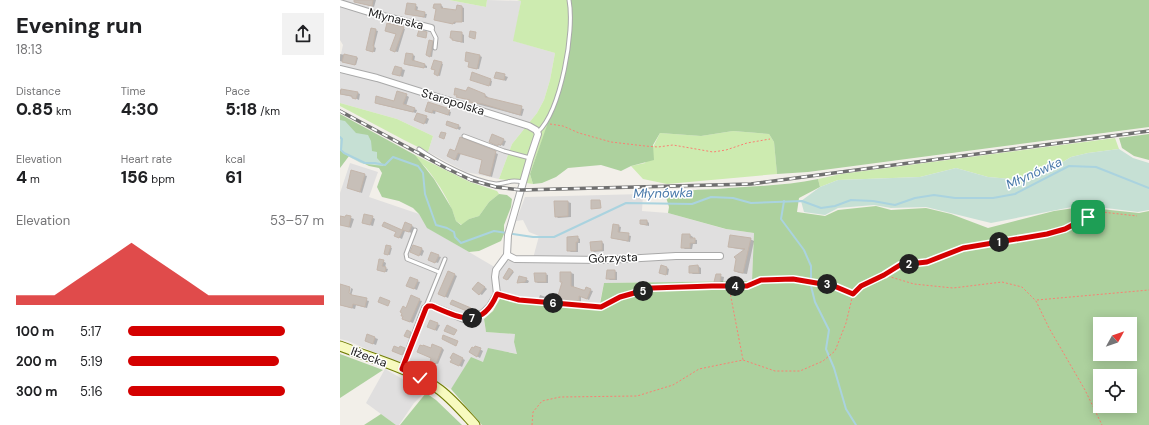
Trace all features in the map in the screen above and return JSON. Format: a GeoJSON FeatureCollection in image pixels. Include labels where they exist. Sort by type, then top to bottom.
{"type":"FeatureCollection","features":[{"type":"Feature","properties":{"kind":"main road","name":"Iłżecka"},"geometry":{"type":"LineString","coordinates":[[340,346],[402,369],[439,389],[475,425]]}},
{"type":"Feature","properties":{"kind":"street","name":"Młynarska"},"geometry":{"type":"LineString","coordinates":[[340,3],[375,14],[432,28]]}},
{"type":"Feature","properties":{"kind":"street","name":"Staropolska"},"geometry":{"type":"LineString","coordinates":[[340,69],[377,78],[529,126],[538,132]]}},
{"type":"Feature","properties":{"kind":"street"},"geometry":{"type":"LineString","coordinates":[[402,369],[428,306],[432,306],[464,319],[475,318],[490,306],[497,294],[495,277],[496,270],[507,255],[509,232],[538,132]]}},
{"type":"Feature","properties":{"kind":"street","name":"Górzysta"},"geometry":{"type":"LineString","coordinates":[[507,255],[515,259],[606,260],[676,256],[720,256]]}},
{"type":"Feature","properties":{"kind":"lane"},"geometry":{"type":"LineString","coordinates":[[538,132],[544,125],[562,83],[567,58],[570,19],[569,0]]}},
{"type":"Feature","properties":{"kind":"lane","name":"Młynarska"},"geometry":{"type":"LineString","coordinates":[[432,28],[436,38],[435,48]]}},
{"type":"Feature","properties":{"kind":"lane"},"geometry":{"type":"LineString","coordinates":[[464,136],[504,151],[530,158]]}},
{"type":"Feature","properties":{"kind":"lane"},"geometry":{"type":"LineString","coordinates":[[420,150],[472,177],[494,184],[514,181],[523,182]]}},
{"type":"Feature","properties":{"kind":"lane"},"geometry":{"type":"LineString","coordinates":[[414,230],[406,254],[407,259],[439,272]]}},
{"type":"Feature","properties":{"kind":"lane"},"geometry":{"type":"LineString","coordinates":[[426,308],[445,259]]}},
{"type":"Feature","properties":{"kind":"lane"},"geometry":{"type":"LineString","coordinates":[[497,294],[519,300],[599,307]]}},
{"type":"Feature","properties":{"kind":"path"},"geometry":{"type":"LineString","coordinates":[[544,125],[557,124],[579,134],[611,142],[658,147],[673,145],[713,152],[726,150],[747,143],[770,139]]}},
{"type":"Feature","properties":{"kind":"path"},"geometry":{"type":"LineString","coordinates":[[532,425],[533,412],[542,401],[560,397],[637,396],[673,385],[699,369],[743,360],[774,371],[800,372],[823,361],[835,351],[846,324],[853,294],[861,286],[884,275],[900,265],[927,262],[963,248],[1047,234],[1065,229],[1088,217],[1102,212],[1137,216]]}},
{"type":"Feature","properties":{"kind":"path"},"geometry":{"type":"LineString","coordinates":[[884,275],[914,284],[953,288],[1002,282],[1022,287],[1036,300],[1049,328],[1085,390],[1102,425]]}},
{"type":"Feature","properties":{"kind":"path"},"geometry":{"type":"LineString","coordinates":[[599,307],[620,297],[652,288],[747,286],[761,280],[793,279],[834,286],[853,294]]}},
{"type":"Feature","properties":{"kind":"path"},"geometry":{"type":"LineString","coordinates":[[729,286],[743,360]]}},
{"type":"Feature","properties":{"kind":"path"},"geometry":{"type":"LineString","coordinates":[[1036,300],[1149,290]]}},
{"type":"Feature","properties":{"kind":"shaded area"},"geometry":{"type":"Polygon","coordinates":[[[340,0],[449,0],[486,7],[487,0],[521,1],[514,41],[555,53],[550,80],[544,100],[537,113],[512,144],[499,179],[466,172],[428,152],[433,136],[397,119],[340,103],[340,58],[343,45],[340,40],[340,0]]]}},
{"type":"Feature","properties":{"kind":"shaded area"},"geometry":{"type":"Polygon","coordinates":[[[350,163],[378,172],[369,197],[419,214],[428,228],[498,269],[502,264],[508,261],[532,262],[539,236],[529,232],[523,220],[516,221],[525,197],[643,194],[642,211],[668,213],[725,229],[754,233],[752,281],[604,283],[599,306],[519,299],[495,290],[489,304],[482,310],[486,332],[515,334],[514,342],[518,354],[503,351],[483,362],[451,389],[408,367],[340,339],[340,193],[350,163]]]}},
{"type":"Feature","properties":{"kind":"shaded area"},"geometry":{"type":"Polygon","coordinates":[[[385,369],[425,392],[414,403],[399,425],[396,425],[366,403],[385,369]]]}},
{"type":"Feature","properties":{"kind":"green space"},"geometry":{"type":"Polygon","coordinates":[[[449,0],[487,0],[486,7],[449,0]]]}},
{"type":"Feature","properties":{"kind":"green space"},"geometry":{"type":"Polygon","coordinates":[[[517,0],[571,0],[568,45],[564,67],[559,88],[530,174],[533,184],[499,179],[512,144],[537,113],[544,100],[550,80],[555,53],[513,41],[521,1],[517,0]]]}},
{"type":"Feature","properties":{"kind":"green space"},"geometry":{"type":"Polygon","coordinates":[[[571,0],[1149,0],[1149,127],[808,172],[777,174],[774,142],[769,134],[733,131],[701,136],[660,133],[653,145],[654,160],[631,166],[621,171],[601,165],[568,168],[556,177],[542,183],[533,184],[530,174],[562,82],[571,20],[571,0]]]}},
{"type":"Feature","properties":{"kind":"green space"},"geometry":{"type":"Polygon","coordinates":[[[340,103],[397,119],[433,136],[428,152],[340,106],[340,103]]]}},
{"type":"Feature","properties":{"kind":"green space"},"geometry":{"type":"Polygon","coordinates":[[[340,114],[415,155],[434,179],[452,209],[456,221],[461,225],[469,219],[479,216],[489,202],[499,194],[507,195],[512,199],[511,207],[504,225],[504,234],[501,241],[479,251],[469,252],[427,228],[419,214],[413,208],[399,201],[382,197],[377,187],[382,173],[379,168],[369,166],[349,156],[340,168],[340,114]]]}},
{"type":"Feature","properties":{"kind":"green space"},"geometry":{"type":"Polygon","coordinates":[[[340,120],[345,121],[356,133],[368,135],[371,141],[372,151],[377,152],[377,158],[384,166],[363,164],[340,150],[340,120]]]}},
{"type":"Feature","properties":{"kind":"green space"},"geometry":{"type":"Polygon","coordinates":[[[733,131],[769,134],[774,142],[777,174],[667,184],[643,179],[631,166],[645,163],[660,133],[701,136],[733,131]]]}},
{"type":"Feature","properties":{"kind":"green space"},"geometry":{"type":"Polygon","coordinates":[[[1149,134],[1149,160],[1134,156],[1122,148],[1119,138],[1149,134]]]}},
{"type":"Feature","properties":{"kind":"green space"},"geometry":{"type":"Polygon","coordinates":[[[1115,138],[1119,149],[1071,157],[1058,165],[1043,168],[1032,180],[1021,183],[1011,179],[988,177],[956,168],[920,177],[838,180],[820,187],[818,179],[841,174],[1115,138]]]}},
{"type":"Feature","properties":{"kind":"green space"},"geometry":{"type":"Polygon","coordinates":[[[1119,149],[1133,158],[1149,163],[1149,210],[1138,212],[1082,205],[991,223],[926,207],[891,208],[874,205],[838,208],[825,215],[804,212],[801,201],[820,187],[838,180],[920,177],[956,168],[988,177],[1011,179],[1021,183],[1032,180],[1043,168],[1058,165],[1071,157],[1119,149]]]}},
{"type":"Feature","properties":{"kind":"green space"},"geometry":{"type":"Polygon","coordinates":[[[415,155],[470,182],[497,191],[499,194],[489,202],[479,216],[469,219],[462,225],[456,221],[448,201],[436,181],[415,155]]]}},
{"type":"Feature","properties":{"kind":"green space"},"geometry":{"type":"Polygon","coordinates":[[[818,179],[820,187],[799,198],[797,212],[825,216],[838,210],[876,206],[891,210],[926,208],[951,214],[988,228],[1054,211],[1081,207],[1139,213],[1149,211],[1149,425],[482,425],[451,389],[471,357],[483,362],[488,348],[517,354],[514,342],[515,334],[486,332],[484,319],[493,311],[501,297],[523,302],[599,309],[604,283],[752,281],[754,233],[726,229],[668,213],[669,207],[666,197],[672,194],[691,190],[768,186],[818,179]]]}},
{"type":"Feature","properties":{"kind":"green space"},"geometry":{"type":"Polygon","coordinates":[[[340,354],[383,370],[340,398],[340,354]]]}},
{"type":"Feature","properties":{"kind":"green space"},"geometry":{"type":"Polygon","coordinates":[[[426,393],[436,400],[462,425],[400,425],[426,393]]]}},
{"type":"Feature","properties":{"kind":"green space"},"geometry":{"type":"Polygon","coordinates":[[[381,414],[396,425],[364,425],[381,414]]]}},
{"type":"Feature","properties":{"kind":"building"},"geometry":{"type":"Polygon","coordinates":[[[354,0],[373,0],[372,6],[354,2],[354,0]]]}},
{"type":"Feature","properties":{"kind":"building"},"geometry":{"type":"Polygon","coordinates":[[[407,3],[416,4],[415,10],[425,12],[424,17],[405,14],[407,3]]]}},
{"type":"Feature","properties":{"kind":"building"},"geometry":{"type":"Polygon","coordinates":[[[434,4],[441,4],[441,8],[456,10],[457,5],[462,6],[462,22],[454,22],[453,24],[434,20],[436,9],[433,8],[434,4]]]}},
{"type":"Feature","properties":{"kind":"building"},"geometry":{"type":"Polygon","coordinates":[[[387,23],[404,27],[395,52],[390,50],[396,34],[385,31],[387,23]]]}},
{"type":"Feature","properties":{"kind":"building"},"geometry":{"type":"Polygon","coordinates":[[[371,28],[376,29],[373,52],[366,50],[371,28]]]}},
{"type":"Feature","properties":{"kind":"building"},"geometry":{"type":"Polygon","coordinates":[[[419,30],[427,32],[426,38],[417,36],[419,30]]]}},
{"type":"Feature","properties":{"kind":"building"},"geometry":{"type":"Polygon","coordinates":[[[451,31],[462,32],[462,42],[452,40],[452,38],[450,38],[451,31]]]}},
{"type":"Feature","properties":{"kind":"building"},"geometry":{"type":"Polygon","coordinates":[[[470,31],[476,32],[475,39],[469,37],[470,31]]]}},
{"type":"Feature","properties":{"kind":"building"},"geometry":{"type":"Polygon","coordinates":[[[429,40],[433,41],[430,57],[426,55],[429,40]]]}},
{"type":"Feature","properties":{"kind":"building"},"geometry":{"type":"Polygon","coordinates":[[[466,52],[480,55],[477,69],[468,67],[469,62],[465,61],[466,52]]]}},
{"type":"Feature","properties":{"kind":"building"},"geometry":{"type":"Polygon","coordinates":[[[406,53],[413,54],[412,60],[425,64],[424,68],[404,64],[406,53]]]}},
{"type":"Feature","properties":{"kind":"building"},"geometry":{"type":"Polygon","coordinates":[[[344,54],[357,57],[355,65],[342,62],[344,54]]]}},
{"type":"Feature","properties":{"kind":"building"},"geometry":{"type":"Polygon","coordinates":[[[434,60],[442,62],[438,76],[434,74],[435,70],[431,69],[434,60]]]}},
{"type":"Feature","properties":{"kind":"building"},"geometry":{"type":"Polygon","coordinates":[[[395,66],[402,68],[400,76],[392,74],[395,66]]]}},
{"type":"Feature","properties":{"kind":"building"},"geometry":{"type":"Polygon","coordinates":[[[472,72],[491,79],[489,86],[470,80],[472,72]]]}},
{"type":"Feature","properties":{"kind":"building"},"geometry":{"type":"Polygon","coordinates":[[[496,72],[505,74],[504,80],[494,78],[496,72]]]}},
{"type":"Feature","properties":{"kind":"building"},"geometry":{"type":"Polygon","coordinates":[[[468,87],[485,94],[485,97],[522,106],[520,115],[483,104],[469,102],[470,100],[456,97],[457,95],[454,95],[455,88],[466,91],[468,87]]]}},
{"type":"Feature","properties":{"kind":"building"},"geometry":{"type":"Polygon","coordinates":[[[341,89],[358,92],[356,99],[352,98],[352,96],[340,94],[341,89]]]}},
{"type":"Feature","properties":{"kind":"building"},"geometry":{"type":"Polygon","coordinates":[[[397,91],[407,94],[403,104],[415,108],[413,112],[375,103],[376,96],[394,101],[397,91]]]}},
{"type":"Feature","properties":{"kind":"building"},"geometry":{"type":"Polygon","coordinates":[[[428,102],[450,109],[448,115],[433,110],[432,113],[425,111],[428,102]]]}},
{"type":"Feature","properties":{"kind":"building"},"geometry":{"type":"Polygon","coordinates":[[[417,113],[427,116],[424,124],[414,120],[417,113]]]}},
{"type":"Feature","properties":{"kind":"building"},"geometry":{"type":"Polygon","coordinates":[[[447,121],[459,125],[457,129],[446,125],[447,121]]]}},
{"type":"Feature","properties":{"kind":"building"},"geometry":{"type":"Polygon","coordinates":[[[441,132],[446,133],[444,139],[439,137],[441,132]]]}},
{"type":"Feature","properties":{"kind":"building"},"geometry":{"type":"Polygon","coordinates":[[[492,134],[504,139],[501,145],[498,144],[498,146],[489,142],[492,134]]]}},
{"type":"Feature","properties":{"kind":"building"},"geometry":{"type":"Polygon","coordinates":[[[460,137],[496,151],[490,176],[479,173],[482,160],[458,153],[455,160],[447,156],[450,149],[455,151],[460,137]]]}},
{"type":"Feature","properties":{"kind":"building"},"geometry":{"type":"Polygon","coordinates":[[[351,170],[365,174],[360,192],[347,188],[351,170]]]}},
{"type":"Feature","properties":{"kind":"building"},"geometry":{"type":"Polygon","coordinates":[[[591,200],[600,200],[601,208],[591,209],[591,200]]]}},
{"type":"Feature","properties":{"kind":"building"},"geometry":{"type":"Polygon","coordinates":[[[554,201],[568,201],[568,216],[555,217],[554,201]]]}},
{"type":"Feature","properties":{"kind":"building"},"geometry":{"type":"Polygon","coordinates":[[[364,214],[373,216],[370,225],[362,223],[364,214]]]}},
{"type":"Feature","properties":{"kind":"building"},"geometry":{"type":"Polygon","coordinates":[[[346,215],[351,216],[349,227],[340,225],[340,216],[345,217],[346,215]]]}},
{"type":"Feature","properties":{"kind":"building"},"geometry":{"type":"Polygon","coordinates":[[[640,220],[647,220],[647,225],[640,224],[640,220]]]}},
{"type":"Feature","properties":{"kind":"building"},"geometry":{"type":"Polygon","coordinates":[[[384,222],[402,230],[405,222],[412,225],[409,232],[403,230],[399,238],[394,236],[396,232],[382,226],[384,222]]]}},
{"type":"Feature","properties":{"kind":"building"},"geometry":{"type":"Polygon","coordinates":[[[613,224],[619,225],[618,232],[629,233],[628,241],[611,238],[613,224]]]}},
{"type":"Feature","properties":{"kind":"building"},"geometry":{"type":"Polygon","coordinates":[[[682,234],[690,234],[690,238],[695,238],[695,243],[690,243],[690,248],[681,248],[682,234]]]}},
{"type":"Feature","properties":{"kind":"building"},"geometry":{"type":"Polygon","coordinates":[[[730,235],[751,238],[743,273],[734,271],[736,259],[734,257],[745,249],[728,247],[730,235]]]}},
{"type":"Feature","properties":{"kind":"building"},"geometry":{"type":"Polygon","coordinates":[[[578,236],[576,251],[567,251],[567,237],[578,236]]]}},
{"type":"Feature","properties":{"kind":"building"},"geometry":{"type":"Polygon","coordinates":[[[602,241],[602,250],[591,251],[590,242],[602,241]]]}},
{"type":"Feature","properties":{"kind":"building"},"geometry":{"type":"Polygon","coordinates":[[[386,245],[391,246],[388,255],[384,254],[386,245]]]}},
{"type":"Feature","properties":{"kind":"building"},"geometry":{"type":"Polygon","coordinates":[[[413,245],[422,248],[419,256],[410,252],[413,245]]]}},
{"type":"Feature","properties":{"kind":"building"},"geometry":{"type":"Polygon","coordinates":[[[431,252],[439,255],[435,263],[428,260],[431,252]]]}},
{"type":"Feature","properties":{"kind":"building"},"geometry":{"type":"Polygon","coordinates":[[[379,259],[384,260],[382,266],[386,267],[385,272],[377,270],[379,259]]]}},
{"type":"Feature","properties":{"kind":"building"},"geometry":{"type":"Polygon","coordinates":[[[661,265],[667,267],[666,275],[659,273],[661,265]]]}},
{"type":"Feature","properties":{"kind":"building"},"geometry":{"type":"Polygon","coordinates":[[[698,265],[699,273],[689,273],[689,266],[698,265]]]}},
{"type":"Feature","properties":{"kind":"building"},"geometry":{"type":"Polygon","coordinates":[[[509,268],[513,271],[507,280],[503,278],[509,268]]]}},
{"type":"Feature","properties":{"kind":"building"},"geometry":{"type":"Polygon","coordinates":[[[607,270],[615,270],[615,279],[606,279],[607,270]]]}},
{"type":"Feature","properties":{"kind":"building"},"geometry":{"type":"Polygon","coordinates":[[[448,271],[455,274],[445,297],[438,294],[448,271]]]}},
{"type":"Feature","properties":{"kind":"building"},"geometry":{"type":"Polygon","coordinates":[[[560,272],[571,272],[571,286],[583,290],[585,290],[586,287],[591,289],[587,299],[579,296],[579,301],[563,301],[557,299],[562,282],[560,282],[560,272]]]}},
{"type":"Feature","properties":{"kind":"building"},"geometry":{"type":"Polygon","coordinates":[[[534,273],[546,273],[546,282],[535,282],[534,273]]]}},
{"type":"Feature","properties":{"kind":"building"},"geometry":{"type":"Polygon","coordinates":[[[716,274],[721,274],[720,282],[714,282],[716,274]]]}},
{"type":"Feature","properties":{"kind":"building"},"geometry":{"type":"Polygon","coordinates":[[[519,276],[527,278],[525,282],[517,283],[519,276]]]}},
{"type":"Feature","properties":{"kind":"building"},"geometry":{"type":"Polygon","coordinates":[[[410,277],[418,280],[414,289],[406,286],[410,277]]]}},
{"type":"Feature","properties":{"kind":"building"},"geometry":{"type":"Polygon","coordinates":[[[478,282],[485,287],[479,295],[472,289],[478,282]]]}},
{"type":"Feature","properties":{"kind":"building"},"geometry":{"type":"Polygon","coordinates":[[[340,284],[350,287],[349,293],[352,295],[367,298],[365,307],[353,304],[352,308],[340,305],[340,284]]]}},
{"type":"Feature","properties":{"kind":"building"},"geometry":{"type":"Polygon","coordinates":[[[411,295],[420,299],[410,322],[402,319],[403,316],[401,316],[402,313],[400,312],[403,306],[406,308],[411,295]]]}},
{"type":"Feature","properties":{"kind":"building"},"geometry":{"type":"Polygon","coordinates":[[[380,297],[390,301],[388,306],[378,302],[380,297]]]}},
{"type":"Feature","properties":{"kind":"building"},"geometry":{"type":"Polygon","coordinates":[[[452,300],[471,308],[469,312],[450,304],[452,300]]]}},
{"type":"Feature","properties":{"kind":"building"},"geometry":{"type":"Polygon","coordinates":[[[430,320],[438,323],[435,330],[427,327],[430,320]]]}},
{"type":"Feature","properties":{"kind":"building"},"geometry":{"type":"Polygon","coordinates":[[[447,325],[457,330],[454,335],[444,331],[447,325]]]}},
{"type":"Feature","properties":{"kind":"building"},"geometry":{"type":"Polygon","coordinates":[[[407,330],[411,332],[409,338],[404,336],[407,330]]]}},
{"type":"Feature","properties":{"kind":"building"},"geometry":{"type":"Polygon","coordinates":[[[367,334],[375,337],[373,344],[365,341],[367,334]]]}},
{"type":"Feature","properties":{"kind":"building"},"geometry":{"type":"Polygon","coordinates":[[[443,335],[458,341],[456,346],[442,339],[443,335]]]}},
{"type":"Feature","properties":{"kind":"building"},"geometry":{"type":"Polygon","coordinates":[[[432,344],[442,348],[436,364],[430,362],[431,358],[417,352],[420,345],[431,348],[432,344]]]}},
{"type":"Feature","properties":{"kind":"building"},"geometry":{"type":"Polygon","coordinates":[[[394,346],[405,348],[402,355],[392,351],[394,346]]]}},
{"type":"Feature","properties":{"kind":"building"},"geometry":{"type":"Polygon","coordinates":[[[475,346],[481,348],[477,357],[469,352],[472,347],[474,348],[475,346]]]}},
{"type":"Feature","properties":{"kind":"building"},"geometry":{"type":"Polygon","coordinates":[[[453,353],[463,358],[459,366],[450,362],[452,359],[450,358],[453,353]]]}},
{"type":"Feature","properties":{"kind":"waterway","name":"Młynówka"},"geometry":{"type":"LineString","coordinates":[[340,137],[342,139],[341,150],[344,153],[365,163],[385,165],[393,157],[418,166],[423,173],[425,194],[436,225],[454,232],[455,237],[461,243],[494,231],[533,237],[554,237],[626,203],[692,204],[711,197],[733,198],[751,203],[802,201],[821,208],[835,206],[851,200],[873,201],[895,205],[915,198],[934,195],[955,198],[993,198],[1015,194],[1069,166],[1096,167],[1149,188]]}},
{"type":"Feature","properties":{"kind":"waterway"},"geometry":{"type":"LineString","coordinates":[[784,201],[781,219],[804,250],[811,266],[811,286],[815,302],[829,330],[826,349],[834,368],[846,409],[856,425]]}},
{"type":"Feature","properties":{"kind":"railway"},"geometry":{"type":"LineString","coordinates":[[340,111],[471,180],[496,187],[521,190],[751,184],[1149,131]]}},
{"type":"Feature","properties":{"kind":"route"},"geometry":{"type":"LineString","coordinates":[[420,378],[402,369],[428,306],[432,306],[464,319],[475,318],[483,313],[490,306],[497,294],[519,300],[601,307],[620,297],[652,288],[747,286],[761,280],[793,279],[834,286],[853,294],[861,286],[884,275],[900,265],[927,262],[963,248],[1047,234],[1065,229],[1088,217]]}}]}
